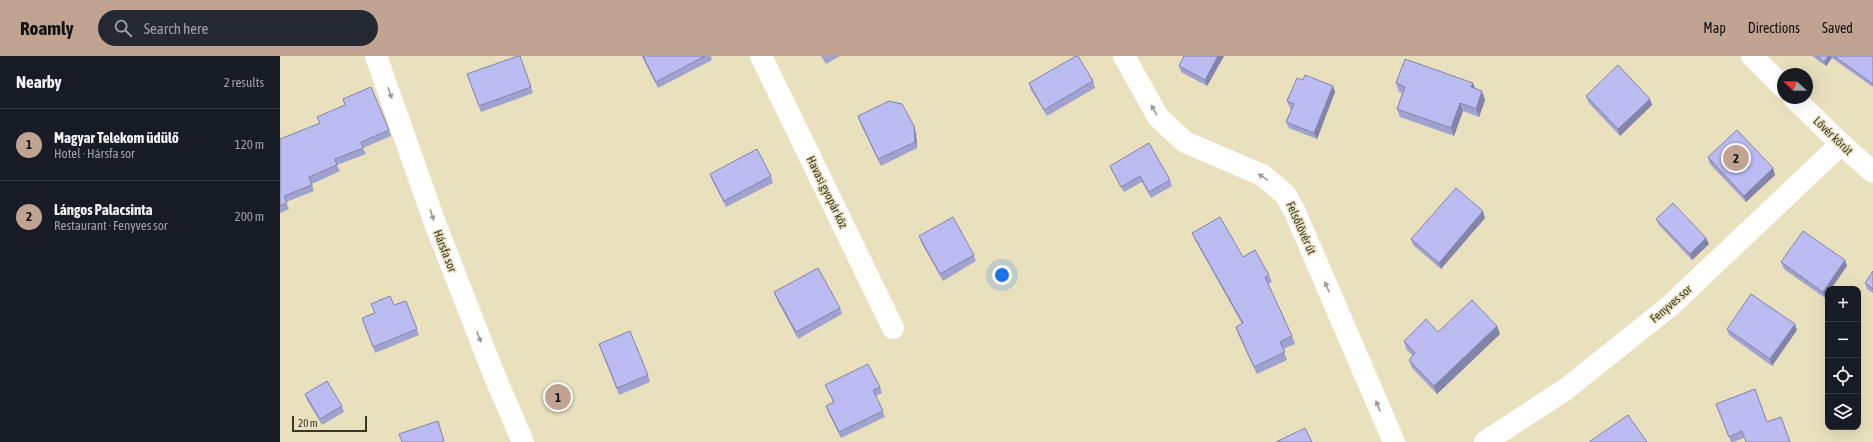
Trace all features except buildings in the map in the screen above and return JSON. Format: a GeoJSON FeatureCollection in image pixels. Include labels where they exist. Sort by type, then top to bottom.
{"type":"FeatureCollection","features":[{"type":"Feature","properties":{"kind":"street","name":"Hársfa sor"},"geometry":{"type":"LineString","coordinates":[[376,56],[436,226],[495,377],[523,442]]}},
{"type":"Feature","properties":{"kind":"street","name":"Havasi gyopár köz"},"geometry":{"type":"LineString","coordinates":[[761,56],[893,328]]}},
{"type":"Feature","properties":{"kind":"street","name":"Felsőlövér út"},"geometry":{"type":"LineString","coordinates":[[1124,56],[1158,116],[1185,142],[1262,175],[1285,194],[1295,212],[1394,442]]}},
{"type":"Feature","properties":{"kind":"street"},"geometry":{"type":"LineString","coordinates":[[1752,56],[1777,81]]}},
{"type":"Feature","properties":{"kind":"street","name":"Lővér körút"},"geometry":{"type":"LineString","coordinates":[[1800,104],[1841,144],[1873,172]]}},
{"type":"Feature","properties":{"kind":"street","name":"Fenyves sor"},"geometry":{"type":"LineString","coordinates":[[1485,442],[1566,389],[1670,306],[1841,144]]}},
{"type":"Feature","properties":{"kind":"place","name":"Lángos Palacsinta"},"geometry":{"type":"Point","coordinates":[1736,158]}},
{"type":"Feature","properties":{"kind":"place","name":"Magyar Telekom üdülő"},"geometry":{"type":"Point","coordinates":[558,397]}}]}
